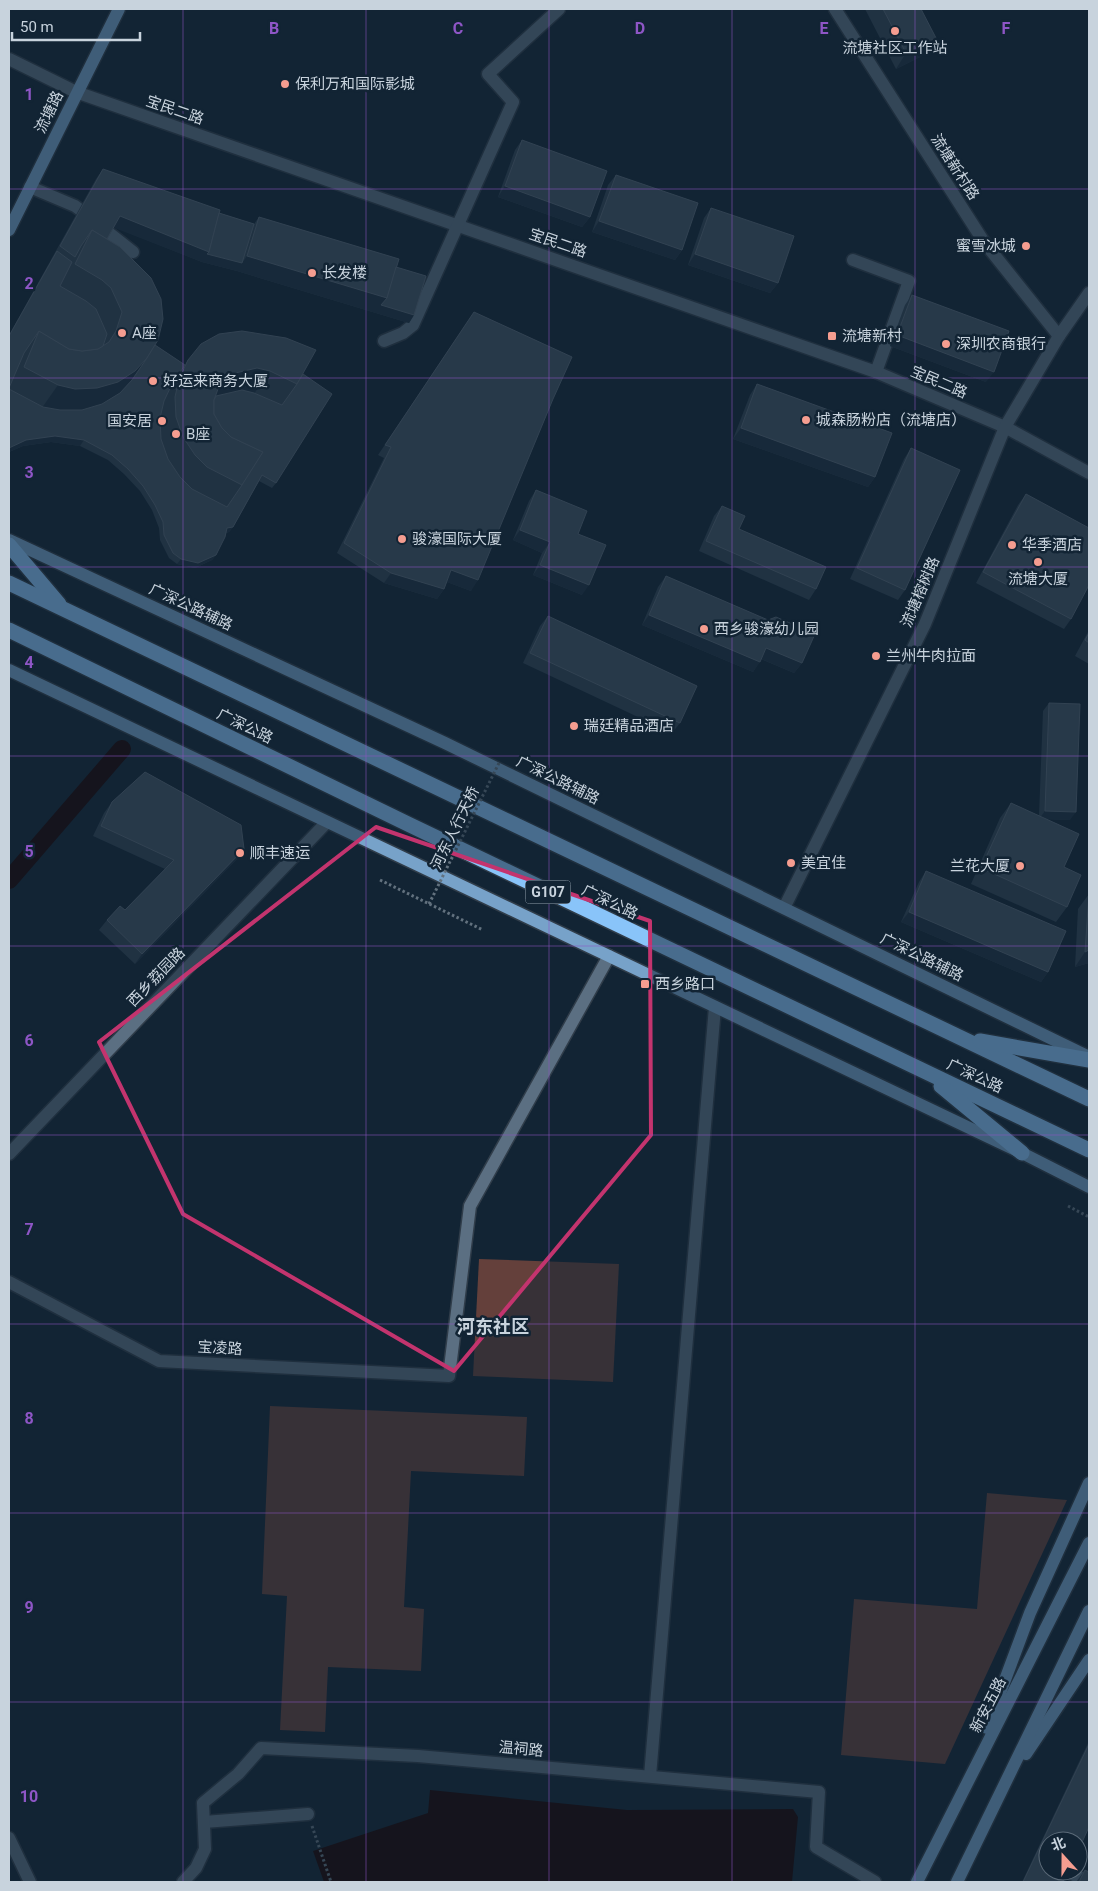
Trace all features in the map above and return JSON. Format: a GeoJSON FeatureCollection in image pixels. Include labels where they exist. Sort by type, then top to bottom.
{"type":"FeatureCollection","features":[{"type":"Feature","properties":{"kind":"highway"},"geometry":{"type":"LineString","coordinates":[[9,545],[63,609]]}},
{"type":"Feature","properties":{"kind":"highway","name":"广深公路"},"geometry":{"type":"LineString","coordinates":[[9,583],[1089,1099]]}},
{"type":"Feature","properties":{"kind":"highway","name":"广深公路"},"geometry":{"type":"LineString","coordinates":[[9,630],[410,825],[1089,1150]]}},
{"type":"Feature","properties":{"kind":"highway"},"geometry":{"type":"LineString","coordinates":[[961,1038],[1089,1059]]}},
{"type":"Feature","properties":{"kind":"highway"},"geometry":{"type":"LineString","coordinates":[[925,1072],[1022,1153]]}},
{"type":"Feature","properties":{"kind":"main road","name":"流塘路"},"geometry":{"type":"LineString","coordinates":[[9,230],[76,92],[119,9]]}},
{"type":"Feature","properties":{"kind":"main road","name":"广深公路辅路"},"geometry":{"type":"LineString","coordinates":[[9,540],[445,743],[1089,1059]]}},
{"type":"Feature","properties":{"kind":"main road"},"geometry":{"type":"LineString","coordinates":[[9,670],[1022,1153],[1089,1187]]}},
{"type":"Feature","properties":{"kind":"main road"},"geometry":{"type":"LineString","coordinates":[[969,1778],[1030,1613],[1089,1483]]}},
{"type":"Feature","properties":{"kind":"main road","name":"新安五路"},"geometry":{"type":"LineString","coordinates":[[916,1882],[1089,1543]]}},
{"type":"Feature","properties":{"kind":"main road"},"geometry":{"type":"LineString","coordinates":[[957,1882],[1089,1611]]}},
{"type":"Feature","properties":{"kind":"main road"},"geometry":{"type":"LineString","coordinates":[[999,1796],[1089,1660]]}},
{"type":"Feature","properties":{"kind":"street"},"geometry":{"type":"LineString","coordinates":[[384,341],[403,333],[414,325],[513,102],[488,74],[559,9]]}},
{"type":"Feature","properties":{"kind":"street","name":"流塘新村路"},"geometry":{"type":"LineString","coordinates":[[835,9],[984,242],[1059,336]]}},
{"type":"Feature","properties":{"kind":"street","name":"宝民二路"},"geometry":{"type":"LineString","coordinates":[[9,59],[76,92],[876,372],[1005,427],[1089,473]]}},
{"type":"Feature","properties":{"kind":"street"},"geometry":{"type":"LineString","coordinates":[[30,187],[79,209]]}},
{"type":"Feature","properties":{"kind":"street"},"geometry":{"type":"LineString","coordinates":[[109,233],[133,252]]}},
{"type":"Feature","properties":{"kind":"street"},"geometry":{"type":"LineString","coordinates":[[853,260],[909,280],[876,372]]}},
{"type":"Feature","properties":{"kind":"street","name":"流塘榕树路"},"geometry":{"type":"LineString","coordinates":[[784,908],[925,624],[1005,427],[1059,336],[1089,293]]}},
{"type":"Feature","properties":{"kind":"street","name":"西乡荔园路"},"geometry":{"type":"LineString","coordinates":[[9,1154],[327,822]]}},
{"type":"Feature","properties":{"kind":"street","name":"宝凌路"},"geometry":{"type":"LineString","coordinates":[[9,1282],[159,1361],[449,1376],[470,1206],[609,956]]}},
{"type":"Feature","properties":{"kind":"street"},"geometry":{"type":"LineString","coordinates":[[650,1776],[715,1007]]}},
{"type":"Feature","properties":{"kind":"street","name":"温祠路"},"geometry":{"type":"LineString","coordinates":[[183,1882],[196,1868],[205,1849],[203,1803],[238,1774],[261,1748],[418,1756],[819,1792],[816,1847],[874,1882]]}},
{"type":"Feature","properties":{"kind":"street"},"geometry":{"type":"LineString","coordinates":[[204,1822],[308,1814]]}},
{"type":"Feature","properties":{"kind":"street"},"geometry":{"type":"LineString","coordinates":[[9,1838],[30,1882]]}},
{"type":"Feature","properties":{"kind":"path","name":"河东人行天桥"},"geometry":{"type":"LineString","coordinates":[[429,904],[500,761]]}},
{"type":"Feature","properties":{"kind":"path"},"geometry":{"type":"LineString","coordinates":[[380,880],[483,930]]}},
{"type":"Feature","properties":{"kind":"path"},"geometry":{"type":"LineString","coordinates":[[1068,1206],[1089,1217]]}},
{"type":"Feature","properties":{"kind":"path"},"geometry":{"type":"LineString","coordinates":[[308,1814],[331,1882]]}},
{"type":"Feature","properties":{"kind":"highlighted area"},"geometry":{"type":"Polygon","coordinates":[[[376,827],[650,921],[651,1135],[454,1371],[183,1214],[99,1042],[376,827]]]}},
{"type":"Feature","properties":{"kind":"shaded area"},"geometry":{"type":"Polygon","coordinates":[[[479,1259],[619,1264],[613,1382],[473,1376],[479,1259]]]}},
{"type":"Feature","properties":{"kind":"shaded area"},"geometry":{"type":"Polygon","coordinates":[[[270,1406],[527,1417],[524,1476],[411,1471],[404,1607],[424,1609],[421,1671],[328,1667],[325,1732],[280,1730],[287,1596],[262,1594],[270,1406]]]}},
{"type":"Feature","properties":{"kind":"shaded area"},"geometry":{"type":"Polygon","coordinates":[[[987,1493],[1067,1500],[945,1764],[841,1755],[854,1599],[977,1609],[987,1493]]]}},
{"type":"Feature","properties":{"kind":"shaded area"},"geometry":{"type":"Polygon","coordinates":[[[430,1790],[627,1810],[793,1809],[798,1817],[792,1882],[324,1882],[313,1851],[428,1813],[430,1790]]]}},
{"type":"Feature","properties":{"kind":"building"},"geometry":{"type":"Polygon","coordinates":[[[883,9],[921,9],[936,38],[906,53],[883,9]]]}},
{"type":"Feature","properties":{"kind":"building"},"geometry":{"type":"Polygon","coordinates":[[[522,140],[607,171],[590,217],[505,186],[522,140]]]}},
{"type":"Feature","properties":{"kind":"building"},"geometry":{"type":"Polygon","coordinates":[[[103,169],[220,210],[209,252],[120,216],[107,239],[92,230],[75,257],[60,246],[103,169]]]}},
{"type":"Feature","properties":{"kind":"building"},"geometry":{"type":"Polygon","coordinates":[[[616,175],[698,203],[682,250],[599,221],[616,175]]]}},
{"type":"Feature","properties":{"kind":"building"},"geometry":{"type":"Polygon","coordinates":[[[711,208],[794,236],[778,283],[695,254],[711,208]]]}},
{"type":"Feature","properties":{"kind":"building"},"geometry":{"type":"Polygon","coordinates":[[[219,213],[254,224],[242,263],[207,254],[219,213]]]}},
{"type":"Feature","properties":{"kind":"building"},"geometry":{"type":"Polygon","coordinates":[[[259,217],[399,259],[387,298],[247,256],[259,217]]]}},
{"type":"Feature","properties":{"kind":"building"},"geometry":{"type":"Polygon","coordinates":[[[92,230],[120,247],[151,278],[161,299],[163,319],[158,340],[147,358],[135,371],[118,382],[97,388],[75,389],[58,385],[24,367],[39,331],[69,349],[82,351],[98,349],[109,342],[116,331],[122,312],[111,288],[102,280],[75,264],[92,230]]]}},
{"type":"Feature","properties":{"kind":"building"},"geometry":{"type":"Polygon","coordinates":[[[57,251],[72,262],[60,286],[96,309],[107,334],[103,346],[98,349],[82,351],[69,349],[39,331],[24,353],[9,388],[9,336],[57,251]]]}},
{"type":"Feature","properties":{"kind":"building"},"geometry":{"type":"Polygon","coordinates":[[[396,267],[426,276],[414,315],[381,305],[387,298],[396,267]]]}},
{"type":"Feature","properties":{"kind":"building","name":"深圳农商银行"},"geometry":{"type":"Polygon","coordinates":[[[912,295],[1009,331],[994,372],[897,335],[912,295]]]}},
{"type":"Feature","properties":{"kind":"building"},"geometry":{"type":"Polygon","coordinates":[[[474,312],[572,357],[478,580],[451,570],[444,589],[391,573],[344,543],[391,447],[385,445],[474,312]]]}},
{"type":"Feature","properties":{"kind":"building"},"geometry":{"type":"Polygon","coordinates":[[[242,331],[286,338],[316,350],[297,384],[270,371],[257,368],[231,374],[218,389],[214,400],[214,414],[222,428],[231,437],[263,452],[242,485],[207,467],[195,455],[183,437],[176,417],[175,397],[179,379],[188,360],[201,344],[219,334],[242,331]]]}},
{"type":"Feature","properties":{"kind":"building"},"geometry":{"type":"Polygon","coordinates":[[[155,345],[185,365],[173,382],[164,401],[160,418],[161,439],[168,459],[180,477],[192,489],[227,507],[263,452],[231,437],[222,428],[214,414],[214,400],[216,396],[242,390],[282,405],[303,374],[332,394],[276,483],[262,475],[233,527],[227,528],[225,537],[216,555],[198,563],[181,559],[173,553],[164,535],[163,522],[155,505],[143,486],[112,455],[84,440],[55,436],[26,440],[9,448],[9,389],[43,407],[60,410],[82,410],[102,404],[120,393],[132,380],[155,345]]]}},
{"type":"Feature","properties":{"kind":"building"},"geometry":{"type":"Polygon","coordinates":[[[757,384],[892,433],[875,477],[741,428],[757,384]]]}},
{"type":"Feature","properties":{"kind":"building"},"geometry":{"type":"Polygon","coordinates":[[[911,448],[960,470],[905,590],[857,568],[911,448]]]}},
{"type":"Feature","properties":{"kind":"building"},"geometry":{"type":"Polygon","coordinates":[[[536,490],[587,511],[578,534],[606,545],[589,585],[540,565],[550,542],[520,530],[536,490]]]}},
{"type":"Feature","properties":{"kind":"building","name":"流塘大厦"},"geometry":{"type":"Polygon","coordinates":[[[1026,494],[1089,528],[1089,585],[1071,619],[983,572],[1026,494]]]}},
{"type":"Feature","properties":{"kind":"building"},"geometry":{"type":"Polygon","coordinates":[[[722,506],[745,516],[739,529],[826,567],[816,589],[706,541],[722,506]]]}},
{"type":"Feature","properties":{"kind":"building","name":"西乡骏濠幼儿园"},"geometry":{"type":"Polygon","coordinates":[[[666,576],[768,620],[776,617],[815,634],[802,663],[766,648],[760,662],[649,615],[666,576]]]}},
{"type":"Feature","properties":{"kind":"building"},"geometry":{"type":"Polygon","coordinates":[[[548,616],[697,686],[680,723],[530,653],[548,616]]]}},
{"type":"Feature","properties":{"kind":"building"},"geometry":{"type":"Polygon","coordinates":[[[1089,633],[1089,643],[1085,640],[1089,633]]]}},
{"type":"Feature","properties":{"kind":"building"},"geometry":{"type":"Polygon","coordinates":[[[1049,703],[1080,704],[1076,812],[1045,811],[1049,703]]]}},
{"type":"Feature","properties":{"kind":"building"},"geometry":{"type":"Polygon","coordinates":[[[145,772],[241,825],[244,849],[142,954],[107,920],[120,906],[125,910],[174,860],[101,826],[112,802],[145,772]]]}},
{"type":"Feature","properties":{"kind":"building","name":"兰花大厦"},"geometry":{"type":"Polygon","coordinates":[[[1011,803],[1079,834],[1064,867],[1081,875],[1067,907],[981,868],[1011,803]]]}},
{"type":"Feature","properties":{"kind":"building"},"geometry":{"type":"Polygon","coordinates":[[[926,871],[1066,931],[1048,972],[909,912],[926,871]]]}},
{"type":"Feature","properties":{"kind":"building"},"geometry":{"type":"Polygon","coordinates":[[[1089,894],[1089,950],[1085,952],[1089,894]]]}},
{"type":"Feature","properties":{"kind":"building"},"geometry":{"type":"Polygon","coordinates":[[[1089,1744],[1089,1827],[1087,1831],[1047,1831],[1089,1744]]]}},
{"type":"Feature","properties":{"kind":"building"},"geometry":{"type":"Polygon","coordinates":[[[1038,1851],[1038,1881],[1063,1881],[1063,1882],[1023,1882],[1038,1851]]]}},
{"type":"Feature","properties":{"kind":"building"},"geometry":{"type":"Polygon","coordinates":[[[1089,1872],[1089,1882],[1079,1882],[1088,1881],[1089,1872]]]}},
{"type":"Feature","properties":{"kind":"waterway"},"geometry":{"type":"LineString","coordinates":[[9,880],[122,749]]}},
{"type":"Feature","properties":{"kind":"place","name":"流塘社区工作站"},"geometry":{"type":"Point","coordinates":[895,31]}},
{"type":"Feature","properties":{"kind":"place","name":"保利万和国际影城"},"geometry":{"type":"Point","coordinates":[285,84]}},
{"type":"Feature","properties":{"kind":"place","name":"蜜雪冰城"},"geometry":{"type":"Point","coordinates":[1026,246]}},
{"type":"Feature","properties":{"kind":"place","name":"长发楼"},"geometry":{"type":"Point","coordinates":[312,273]}},
{"type":"Feature","properties":{"kind":"place","name":"A座"},"geometry":{"type":"Point","coordinates":[122,333]}},
{"type":"Feature","properties":{"kind":"place","name":"流塘新村"},"geometry":{"type":"Point","coordinates":[832,336]}},
{"type":"Feature","properties":{"kind":"place","name":"深圳农商银行"},"geometry":{"type":"Point","coordinates":[946,344]}},
{"type":"Feature","properties":{"kind":"place","name":"好运来商务大厦"},"geometry":{"type":"Point","coordinates":[153,381]}},
{"type":"Feature","properties":{"kind":"place","name":"城森肠粉店（流塘店）"},"geometry":{"type":"Point","coordinates":[806,420]}},
{"type":"Feature","properties":{"kind":"place","name":"国安居"},"geometry":{"type":"Point","coordinates":[162,421]}},
{"type":"Feature","properties":{"kind":"place","name":"B座"},"geometry":{"type":"Point","coordinates":[176,434]}},
{"type":"Feature","properties":{"kind":"place","name":"骏濠国际大厦"},"geometry":{"type":"Point","coordinates":[402,539]}},
{"type":"Feature","properties":{"kind":"place","name":"华季酒店"},"geometry":{"type":"Point","coordinates":[1012,545]}},
{"type":"Feature","properties":{"kind":"place","name":"流塘大厦"},"geometry":{"type":"Point","coordinates":[1038,562]}},
{"type":"Feature","properties":{"kind":"place","name":"西乡骏濠幼儿园"},"geometry":{"type":"Point","coordinates":[704,629]}},
{"type":"Feature","properties":{"kind":"place","name":"兰州牛肉拉面"},"geometry":{"type":"Point","coordinates":[876,656]}},
{"type":"Feature","properties":{"kind":"place","name":"瑞廷精品酒店"},"geometry":{"type":"Point","coordinates":[574,726]}},
{"type":"Feature","properties":{"kind":"place","name":"顺丰速运"},"geometry":{"type":"Point","coordinates":[240,853]}},
{"type":"Feature","properties":{"kind":"place","name":"美宜佳"},"geometry":{"type":"Point","coordinates":[791,863]}},
{"type":"Feature","properties":{"kind":"place","name":"兰花大厦"},"geometry":{"type":"Point","coordinates":[1020,866]}},
{"type":"Feature","properties":{"kind":"place","name":"西乡路口"},"geometry":{"type":"Point","coordinates":[645,984]}},
{"type":"Feature","properties":{"kind":"district","name":"河东社区"},"geometry":{"type":"Point","coordinates":[493,1327]}}]}
